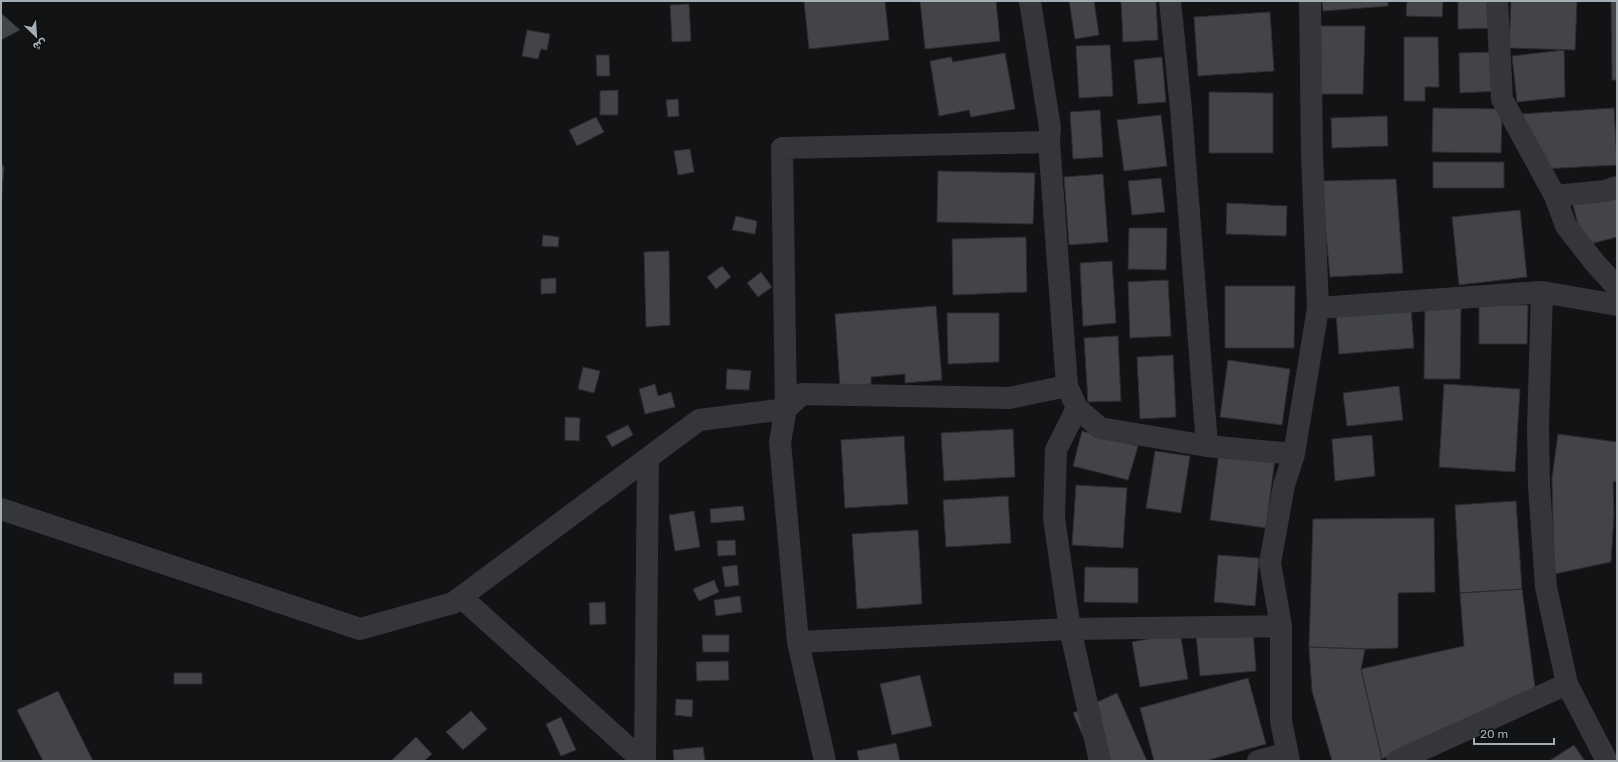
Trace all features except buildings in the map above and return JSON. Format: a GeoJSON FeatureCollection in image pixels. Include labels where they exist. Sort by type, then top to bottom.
{"type":"FeatureCollection","features":[{"type":"Feature","properties":{"kind":"street"},"geometry":{"type":"LineString","coordinates":[[1030,1],[1050,128],[1067,386],[1077,408],[1100,428],[1207,446],[1294,454]]}},
{"type":"Feature","properties":{"kind":"street"},"geometry":{"type":"LineString","coordinates":[[1170,1],[1181,110],[1207,446]]}},
{"type":"Feature","properties":{"kind":"street"},"geometry":{"type":"LineString","coordinates":[[1258,761],[1288,757],[1281,721],[1281,626],[1270,562],[1284,485],[1294,454],[1318,308],[1312,154],[1310,1]]}},
{"type":"Feature","properties":{"kind":"street"},"geometry":{"type":"LineString","coordinates":[[1497,1],[1502,99],[1555,196],[1566,226],[1595,263],[1617,287]]}},
{"type":"Feature","properties":{"kind":"street"},"geometry":{"type":"LineString","coordinates":[[825,761],[798,642],[780,442],[786,409],[782,148],[1050,142]]}},
{"type":"Feature","properties":{"kind":"street"},"geometry":{"type":"LineString","coordinates":[[1555,196],[1605,191],[1617,187]]}},
{"type":"Feature","properties":{"kind":"street"},"geometry":{"type":"LineString","coordinates":[[1318,308],[1542,292],[1617,305]]}},
{"type":"Feature","properties":{"kind":"street"},"geometry":{"type":"LineString","coordinates":[[1542,292],[1538,427],[1539,485],[1546,587],[1567,684],[1607,761]]}},
{"type":"Feature","properties":{"kind":"street"},"geometry":{"type":"LineString","coordinates":[[1,509],[360,629],[453,603],[699,420],[786,409],[802,394],[1009,398],[1067,386]]}},
{"type":"Feature","properties":{"kind":"street"},"geometry":{"type":"LineString","coordinates":[[1077,408],[1056,450],[1054,518],[1070,629],[1100,761]]}},
{"type":"Feature","properties":{"kind":"street"},"geometry":{"type":"LineString","coordinates":[[644,761],[648,458]]}},
{"type":"Feature","properties":{"kind":"street"},"geometry":{"type":"LineString","coordinates":[[461,597],[644,761]]}},
{"type":"Feature","properties":{"kind":"street"},"geometry":{"type":"LineString","coordinates":[[798,642],[1070,629],[1281,626]]}},
{"type":"Feature","properties":{"kind":"street"},"geometry":{"type":"LineString","coordinates":[[1396,761],[1567,684]]}}]}
